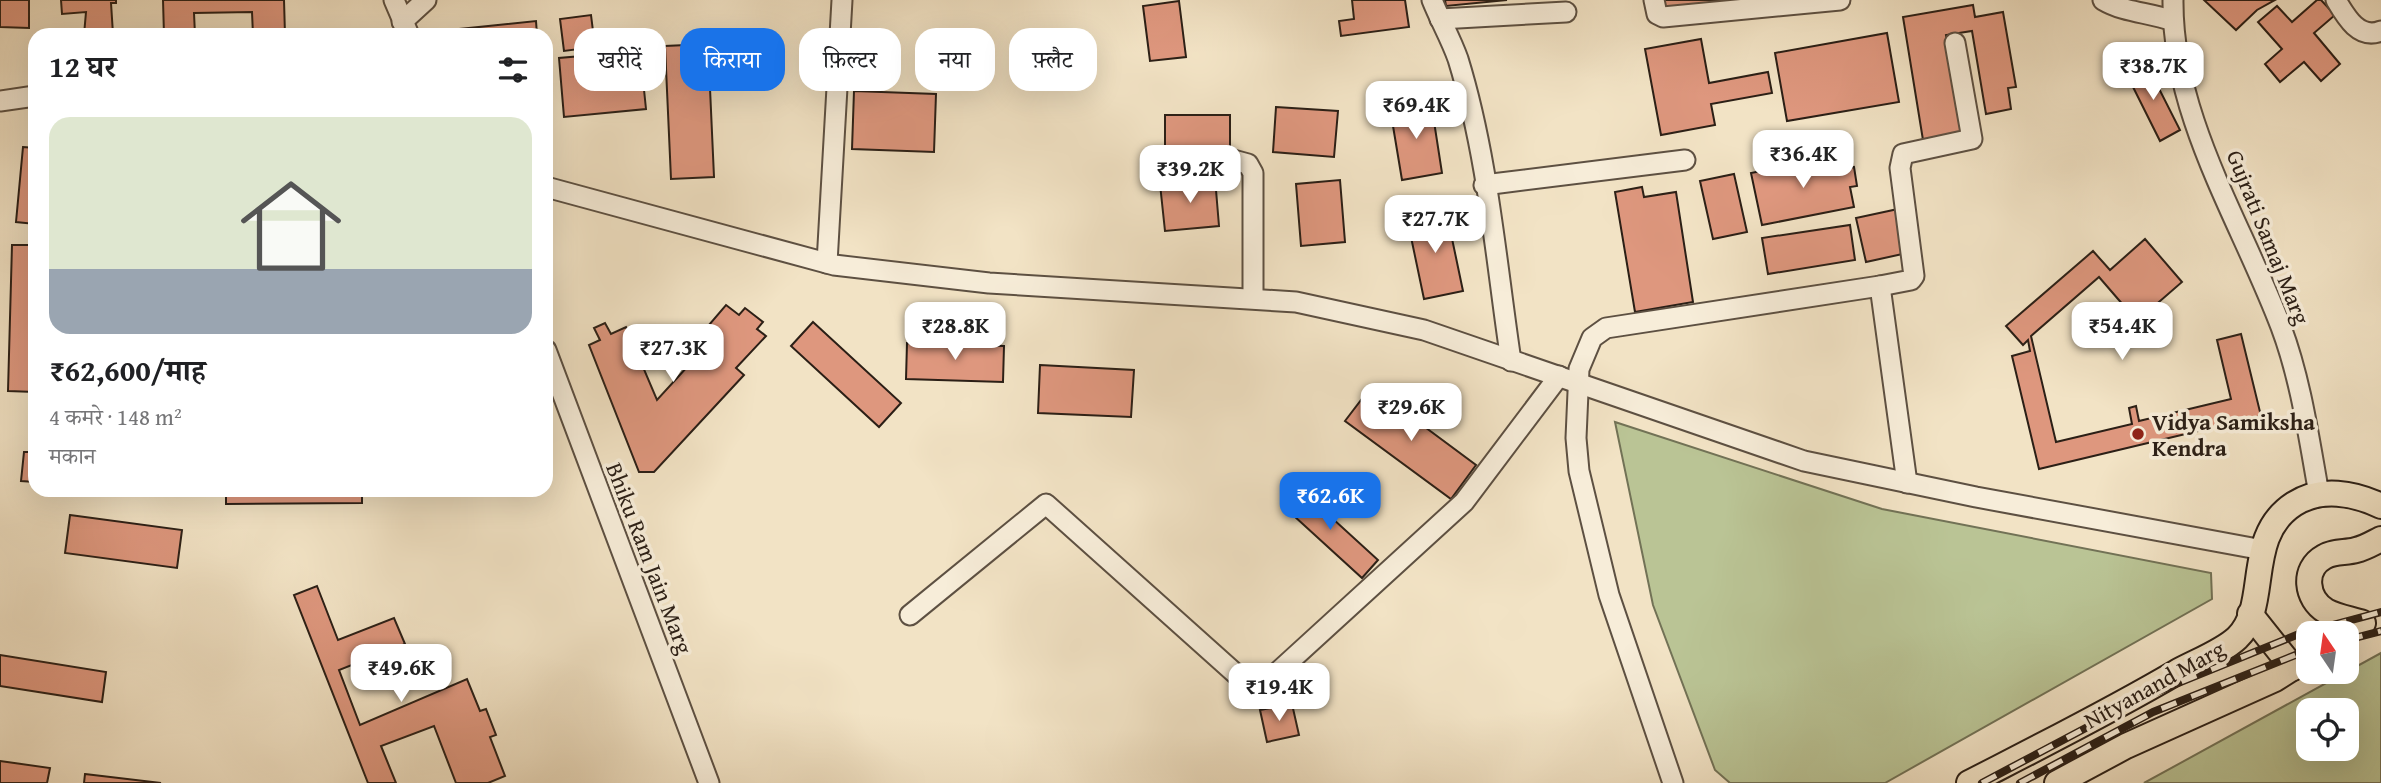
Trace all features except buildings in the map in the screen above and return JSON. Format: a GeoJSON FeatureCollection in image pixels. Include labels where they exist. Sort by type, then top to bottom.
{"type":"FeatureCollection","features":[{"type":"Feature","properties":{"kind":"main road","name":"Nityanand Marg"},"geometry":{"type":"LineString","coordinates":[[1969,783],[2108,712],[2237,638],[2250,614],[2270,529],[2284,511],[2302,499],[2319,494],[2355,496],[2381,506]]}},
{"type":"Feature","properties":{"kind":"main road"},"geometry":{"type":"LineString","coordinates":[[2363,623],[2328,612],[2321,607],[2311,594],[2308,579],[2314,565],[2328,555],[2359,550],[2381,538]]}},
{"type":"Feature","properties":{"kind":"main road"},"geometry":{"type":"LineString","coordinates":[[2250,614],[2296,658]]}},
{"type":"Feature","properties":{"kind":"main road","name":"Nityanand Marg"},"geometry":{"type":"LineString","coordinates":[[2057,783],[2126,746],[2296,665]]}},
{"type":"Feature","properties":{"kind":"main road"},"geometry":{"type":"LineString","coordinates":[[2108,712],[2126,746]]}},
{"type":"Feature","properties":{"kind":"street"},"geometry":{"type":"LineString","coordinates":[[394,0],[406,28]]}},
{"type":"Feature","properties":{"kind":"street"},"geometry":{"type":"LineString","coordinates":[[406,28],[426,0]]}},
{"type":"Feature","properties":{"kind":"street"},"geometry":{"type":"LineString","coordinates":[[827,263],[842,0]]}},
{"type":"Feature","properties":{"kind":"street"},"geometry":{"type":"LineString","coordinates":[[1432,0],[1460,67],[1484,184],[1511,360]]}},
{"type":"Feature","properties":{"kind":"street"},"geometry":{"type":"LineString","coordinates":[[1654,0],[1657,14],[1663,17],[1840,0]]}},
{"type":"Feature","properties":{"kind":"street"},"geometry":{"type":"LineString","coordinates":[[2103,0],[2124,11],[2152,14],[2173,21]]}},
{"type":"Feature","properties":{"kind":"street","name":"Gujrati Samaj Marg"},"geometry":{"type":"LineString","coordinates":[[2173,0],[2173,21],[2185,94],[2282,329],[2301,397],[2319,494]]}},
{"type":"Feature","properties":{"kind":"street"},"geometry":{"type":"LineString","coordinates":[[2336,0],[2358,30],[2366,34],[2381,31]]}},
{"type":"Feature","properties":{"kind":"street"},"geometry":{"type":"LineString","coordinates":[[1440,19],[1566,12]]}},
{"type":"Feature","properties":{"kind":"street"},"geometry":{"type":"LineString","coordinates":[[1673,783],[1609,595],[1579,471],[1576,438],[1581,361],[1592,338],[1600,330],[1911,280],[1914,276],[1900,168],[1903,154],[1972,139],[1955,43]]}},
{"type":"Feature","properties":{"kind":"street"},"geometry":{"type":"LineString","coordinates":[[0,101],[28,97]]}},
{"type":"Feature","properties":{"kind":"street"},"geometry":{"type":"LineString","coordinates":[[1226,158],[1248,164],[1253,173],[1253,298]]}},
{"type":"Feature","properties":{"kind":"street"},"geometry":{"type":"LineString","coordinates":[[1484,184],[1685,160]]}},
{"type":"Feature","properties":{"kind":"street"},"geometry":{"type":"LineString","coordinates":[[553,191],[827,263],[989,283],[1296,302],[1424,330],[1804,461],[2263,550]]}},
{"type":"Feature","properties":{"kind":"street"},"geometry":{"type":"LineString","coordinates":[[1880,286],[1907,483]]}},
{"type":"Feature","properties":{"kind":"street","name":"Bhiku Ram Jain Marg"},"geometry":{"type":"LineString","coordinates":[[553,369],[709,783]]}},
{"type":"Feature","properties":{"kind":"street"},"geometry":{"type":"LineString","coordinates":[[911,615],[1046,504],[1256,692],[1464,502],[1559,376]]}},
{"type":"Feature","properties":{"kind":"green space"},"geometry":{"type":"Polygon","coordinates":[[[1615,422],[1882,509],[2211,573],[2212,599],[1885,783],[1730,783],[1715,770],[1653,605],[1615,422]]]}},
{"type":"Feature","properties":{"kind":"green space"},"geometry":{"type":"Polygon","coordinates":[[[2381,653],[2381,783],[2144,783],[2296,700],[2296,761],[2359,761],[2359,698],[2299,698],[2324,684],[2359,684],[2359,665],[2381,653]]]}},
{"type":"Feature","properties":{"kind":"railway"},"geometry":{"type":"LineString","coordinates":[[1982,783],[2146,696],[2299,634],[2381,612]]}},
{"type":"Feature","properties":{"kind":"railway"},"geometry":{"type":"LineString","coordinates":[[2359,637],[2381,631]]}},
{"type":"Feature","properties":{"kind":"railway"},"geometry":{"type":"LineString","coordinates":[[2020,783],[2153,712],[2296,655]]}},
{"type":"Feature","properties":{"kind":"place","name":"Vidya Samiksha Kendra"},"geometry":{"type":"Point","coordinates":[2138,434]}}]}
